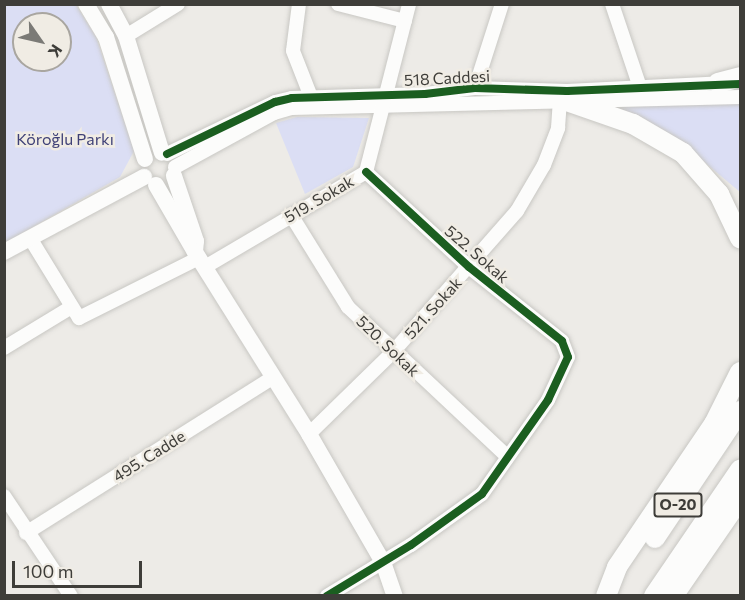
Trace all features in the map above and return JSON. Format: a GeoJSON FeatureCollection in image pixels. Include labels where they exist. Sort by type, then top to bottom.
{"type":"FeatureCollection","features":[{"type":"Feature","properties":{"kind":"highway"},"geometry":{"type":"LineString","coordinates":[[718,83],[741,77]]}},
{"type":"Feature","properties":{"kind":"highway"},"geometry":{"type":"LineString","coordinates":[[562,100],[633,124],[683,153],[718,194],[741,238]]}},
{"type":"Feature","properties":{"kind":"highway"},"geometry":{"type":"LineString","coordinates":[[606,596],[617,567],[697,450],[741,372]]}},
{"type":"Feature","properties":{"kind":"highway","name":"O-20"},"geometry":{"type":"LineString","coordinates":[[611,596],[695,482],[741,411]]}},
{"type":"Feature","properties":{"kind":"highway","name":"O-20"},"geometry":{"type":"LineString","coordinates":[[654,596],[741,470]]}},
{"type":"Feature","properties":{"kind":"highway"},"geometry":{"type":"LineString","coordinates":[[673,596],[741,499]]}},
{"type":"Feature","properties":{"kind":"main road"},"geometry":{"type":"LineString","coordinates":[[86,4],[106,37],[150,181],[272,379],[309,434],[383,562],[395,596]]}},
{"type":"Feature","properties":{"kind":"main road"},"geometry":{"type":"LineString","coordinates":[[109,4],[126,36],[196,241],[199,259]]}},
{"type":"Feature","properties":{"kind":"main road"},"geometry":{"type":"LineString","coordinates":[[145,159],[170,162]]}},
{"type":"Feature","properties":{"kind":"main road"},"geometry":{"type":"LineString","coordinates":[[4,252],[150,181],[166,183],[170,162]]}},
{"type":"Feature","properties":{"kind":"street"},"geometry":{"type":"LineString","coordinates":[[126,36],[178,4]]}},
{"type":"Feature","properties":{"kind":"street"},"geometry":{"type":"LineString","coordinates":[[299,4],[293,51],[311,97]]}},
{"type":"Feature","properties":{"kind":"street"},"geometry":{"type":"LineString","coordinates":[[338,4],[405,21]]}},
{"type":"Feature","properties":{"kind":"street","name":"519. Sokak"},"geometry":{"type":"LineString","coordinates":[[70,308],[75,316],[83,317],[291,215],[366,172],[409,4]]}},
{"type":"Feature","properties":{"kind":"street"},"geometry":{"type":"LineString","coordinates":[[475,88],[502,4]]}},
{"type":"Feature","properties":{"kind":"street"},"geometry":{"type":"LineString","coordinates":[[612,4],[640,87]]}},
{"type":"Feature","properties":{"kind":"street","name":"518 Caddesi"},"geometry":{"type":"LineString","coordinates":[[170,162],[283,109],[383,100],[475,88],[741,84]]}},
{"type":"Feature","properties":{"kind":"street","name":"518 Caddesi"},"geometry":{"type":"LineString","coordinates":[[170,162],[275,102],[311,97],[383,100],[741,97]]}},
{"type":"Feature","properties":{"kind":"street","name":"521. Sokak"},"geometry":{"type":"LineString","coordinates":[[309,434],[393,352],[470,267],[534,186],[558,128],[562,100]]}},
{"type":"Feature","properties":{"kind":"street","name":"522. Sokak"},"geometry":{"type":"LineString","coordinates":[[366,172],[470,267],[562,341],[568,357],[548,400],[508,457]]}},
{"type":"Feature","properties":{"kind":"street","name":"520. Sokak"},"geometry":{"type":"LineString","coordinates":[[291,215],[348,307],[393,352],[508,457]]}},
{"type":"Feature","properties":{"kind":"street"},"geometry":{"type":"LineString","coordinates":[[4,348],[70,308],[30,238]]}},
{"type":"Feature","properties":{"kind":"street","name":"495. Cadde"},"geometry":{"type":"LineString","coordinates":[[26,533],[272,379]]}},
{"type":"Feature","properties":{"kind":"street"},"geometry":{"type":"LineString","coordinates":[[327,596],[383,562],[482,494],[508,457]]}},
{"type":"Feature","properties":{"kind":"street"},"geometry":{"type":"LineString","coordinates":[[4,496],[26,533],[71,596]]}},
{"type":"Feature","properties":{"kind":"green space","name":"Köroğlu Parkı"},"geometry":{"type":"Polygon","coordinates":[[[5,5],[76,5],[96,37],[134,151],[120,177],[5,243],[5,5]]]}},
{"type":"Feature","properties":{"kind":"green space"},"geometry":{"type":"Polygon","coordinates":[[[703,102],[740,103],[740,192],[684,145],[608,108],[703,102]]]}},
{"type":"Feature","properties":{"kind":"green space"},"geometry":{"type":"Polygon","coordinates":[[[297,117],[369,118],[353,167],[305,194],[276,123],[297,117]]]}},
{"type":"Feature","properties":{"kind":"cycle path"},"geometry":{"type":"LineString","coordinates":[[167,154],[275,102],[292,98],[425,94],[475,88],[567,91],[740,84]]}},
{"type":"Feature","properties":{"kind":"cycle path"},"geometry":{"type":"LineString","coordinates":[[327,596],[411,545],[482,494],[548,400],[568,357],[562,341],[469,267],[366,172]]}}]}
